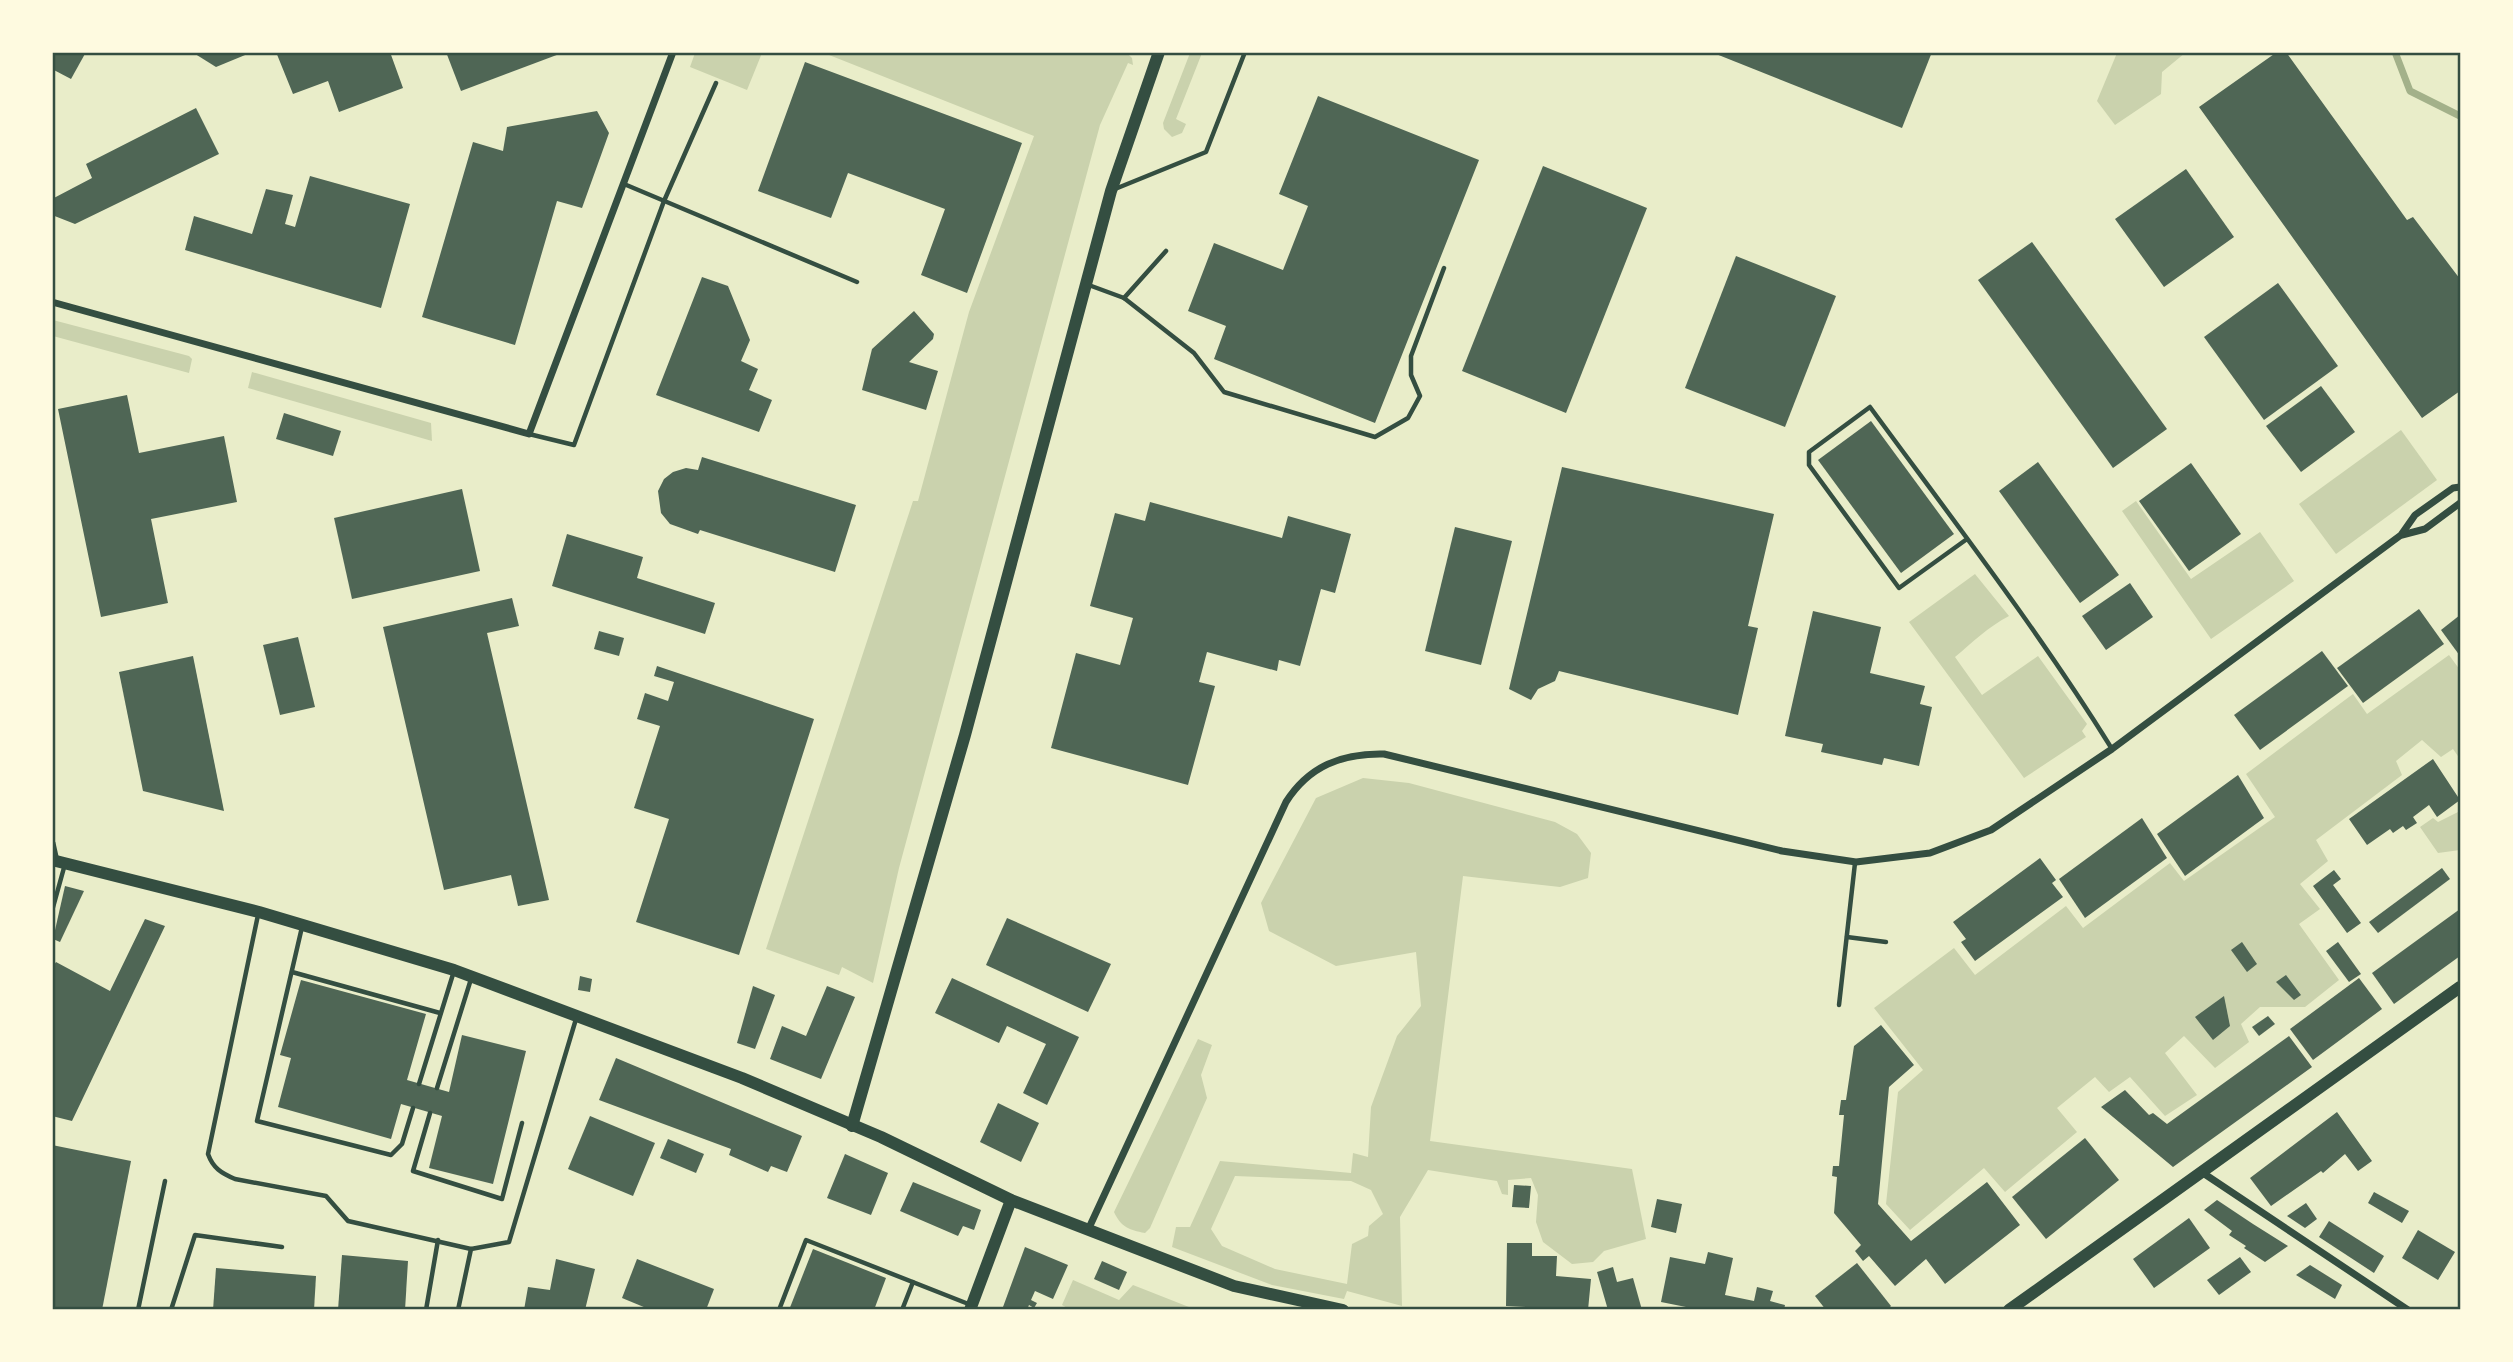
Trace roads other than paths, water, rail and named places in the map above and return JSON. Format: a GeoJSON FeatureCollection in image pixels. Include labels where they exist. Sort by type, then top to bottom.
{"type":"FeatureCollection","features":[{"type":"Feature","properties":{"kind":"street"},"geometry":{"type":"LineString","coordinates":[[52,302],[529,434],[673,52]]}},
{"type":"Feature","properties":{"kind":"street"},"geometry":{"type":"LineString","coordinates":[[852,1126],[965,735],[1111,191],[1156,55]]}},
{"type":"Feature","properties":{"kind":"street"},"geometry":{"type":"LineString","coordinates":[[1088,1230],[1286,803],[1306,776],[1321,766],[1349,756],[1384,754],[1782,851],[1856,862],[1930,853],[1991,830],[2112,749],[2401,535],[2415,515],[2453,488],[2460,487]]}},
{"type":"Feature","properties":{"kind":"street"},"geometry":{"type":"LineString","coordinates":[[2401,535],[2425,529],[2460,503]]}},
{"type":"Feature","properties":{"kind":"street"},"geometry":{"type":"LineString","coordinates":[[52,843],[58,862],[303,924],[471,976],[742,1078],[1011,1200],[1234,1286],[1343,1310]]}},
{"type":"Feature","properties":{"kind":"street"},"geometry":{"type":"LineString","coordinates":[[2009,1310],[2460,987]]}},
{"type":"Feature","properties":{"kind":"street"},"geometry":{"type":"LineString","coordinates":[[2203,1173],[2408,1310]]}},
{"type":"Feature","properties":{"kind":"street"},"geometry":{"type":"LineString","coordinates":[[970,1307],[1011,1200]]}},
{"type":"Feature","properties":{"kind":"lane"},"geometry":{"type":"LineString","coordinates":[[1111,191],[1206,152],[1245,52]]}},
{"type":"Feature","properties":{"kind":"lane"},"geometry":{"type":"LineString","coordinates":[[529,434],[573,445],[664,201],[716,83]]}},
{"type":"Feature","properties":{"kind":"lane"},"geometry":{"type":"LineString","coordinates":[[623,183],[857,282]]}},
{"type":"Feature","properties":{"kind":"lane"},"geometry":{"type":"LineString","coordinates":[[1124,298],[1166,251]]}},
{"type":"Feature","properties":{"kind":"lane"},"geometry":{"type":"LineString","coordinates":[[1086,283],[1124,298],[1194,353],[1224,392],[1375,437],[1408,418],[1420,396],[1411,375],[1411,356],[1444,268]]}},
{"type":"Feature","properties":{"kind":"lane"},"geometry":{"type":"LineString","coordinates":[[1967,539],[1899,588],[1809,465],[1806,458],[1809,452],[1870,407],[1967,539],[2076,691],[2112,749]]}},
{"type":"Feature","properties":{"kind":"lane"},"geometry":{"type":"LineString","coordinates":[[52,911],[58,862]]}},
{"type":"Feature","properties":{"kind":"lane"},"geometry":{"type":"LineString","coordinates":[[1839,1005],[1856,862]]}},
{"type":"Feature","properties":{"kind":"lane"},"geometry":{"type":"LineString","coordinates":[[258,912],[208,1154],[212,1165],[222,1174],[235,1179],[326,1196],[348,1221],[471,1249],[509,1242],[577,1015]]}},
{"type":"Feature","properties":{"kind":"lane"},"geometry":{"type":"LineString","coordinates":[[303,924],[257,1121],[391,1155],[402,1144],[412,1108]]}},
{"type":"Feature","properties":{"kind":"lane"},"geometry":{"type":"LineString","coordinates":[[1847,937],[1886,942]]}},
{"type":"Feature","properties":{"kind":"lane"},"geometry":{"type":"LineString","coordinates":[[419,1084],[454,970]]}},
{"type":"Feature","properties":{"kind":"lane"},"geometry":{"type":"LineString","coordinates":[[292,972],[440,1013]]}},
{"type":"Feature","properties":{"kind":"lane"},"geometry":{"type":"LineString","coordinates":[[437,1088],[471,976]]}},
{"type":"Feature","properties":{"kind":"lane"},"geometry":{"type":"LineString","coordinates":[[430,1113],[413,1171],[502,1199],[522,1123]]}},
{"type":"Feature","properties":{"kind":"lane"},"geometry":{"type":"LineString","coordinates":[[138,1310],[165,1181]]}},
{"type":"Feature","properties":{"kind":"lane"},"geometry":{"type":"LineString","coordinates":[[171,1310],[195,1236],[282,1247]]}},
{"type":"Feature","properties":{"kind":"lane"},"geometry":{"type":"LineString","coordinates":[[426,1310],[438,1240]]}},
{"type":"Feature","properties":{"kind":"lane"},"geometry":{"type":"LineString","coordinates":[[779,1310],[806,1240],[970,1307]]}},
{"type":"Feature","properties":{"kind":"lane"},"geometry":{"type":"LineString","coordinates":[[458,1310],[471,1249]]}},
{"type":"Feature","properties":{"kind":"lane"},"geometry":{"type":"LineString","coordinates":[[902,1310],[913,1282]]}},
{"type":"Feature","properties":{"kind":"waterway"},"geometry":{"type":"LineString","coordinates":[[2395,52],[2410,91],[2460,116]]}}]}
